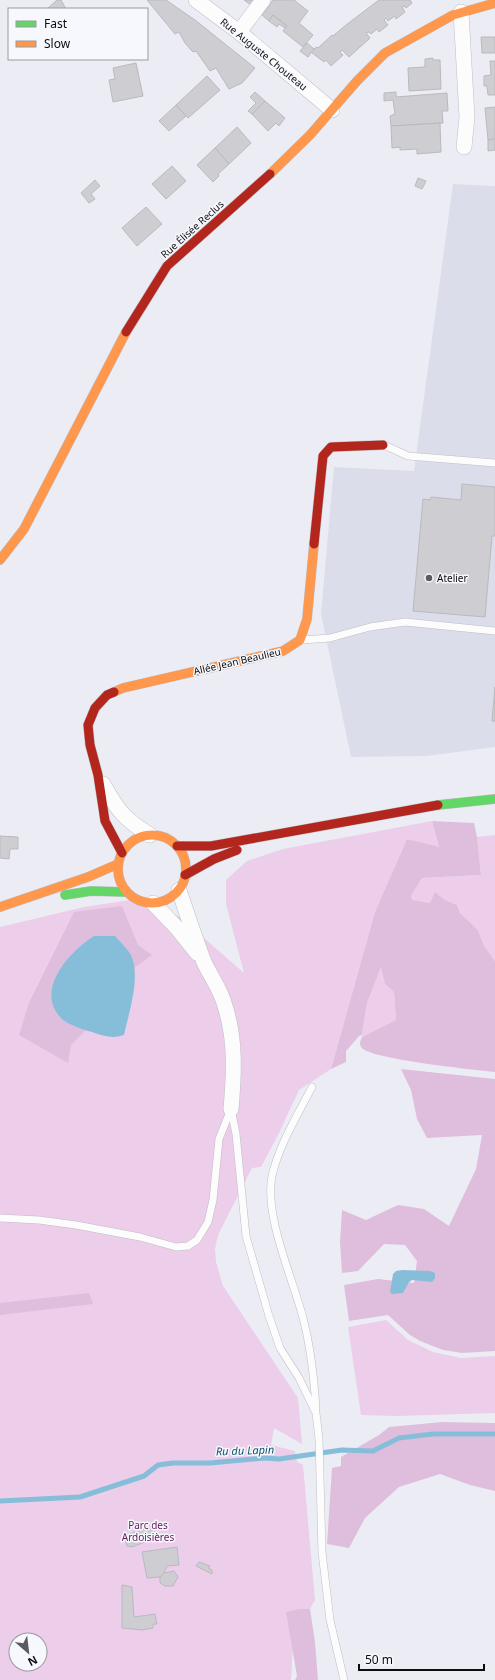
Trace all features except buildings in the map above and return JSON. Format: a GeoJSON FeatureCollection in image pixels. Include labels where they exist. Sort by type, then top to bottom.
{"type":"FeatureCollection","features":[{"type":"Feature","properties":{"kind":"street","name":"Rue Auguste Chouteau"},"geometry":{"type":"LineString","coordinates":[[196,0],[239,32],[332,110]]}},
{"type":"Feature","properties":{"kind":"street"},"geometry":{"type":"LineString","coordinates":[[239,32],[263,0]]}},
{"type":"Feature","properties":{"kind":"street","name":"Rue Élisée Reclus"},"geometry":{"type":"LineString","coordinates":[[0,560],[24,529],[118,345],[167,266],[263,181],[310,135],[357,81],[385,53],[453,15],[495,3]]}},
{"type":"Feature","properties":{"kind":"street"},"geometry":{"type":"LineString","coordinates":[[461,12],[467,118],[464,147]]}},
{"type":"Feature","properties":{"kind":"street"},"geometry":{"type":"LineString","coordinates":[[300,640],[306,619],[323,456],[331,447],[383,445]]}},
{"type":"Feature","properties":{"kind":"street","name":"Allée Jean Beaulieu"},"geometry":{"type":"LineString","coordinates":[[122,853],[105,822],[98,775],[90,745],[88,725],[95,708],[106,695],[122,688],[283,651],[300,640]]}},
{"type":"Feature","properties":{"kind":"street","name":"Allée Jean Beaulieu"},"geometry":{"type":"LineString","coordinates":[[98,775],[120,812],[132,823],[150,835]]}},
{"type":"Feature","properties":{"kind":"street"},"geometry":{"type":"LineString","coordinates":[[177,846],[211,846],[442,804],[495,799]]}},
{"type":"Feature","properties":{"kind":"street"},"geometry":{"type":"LineString","coordinates":[[150,835],[160,836],[177,846],[184,860],[185,875],[179,890],[172,897],[153,903],[143,902],[126,892],[118,874],[118,864],[122,853],[129,844],[139,838],[150,835]]}},
{"type":"Feature","properties":{"kind":"street"},"geometry":{"type":"LineString","coordinates":[[185,875],[214,859],[272,836]]}},
{"type":"Feature","properties":{"kind":"street"},"geometry":{"type":"LineString","coordinates":[[0,907],[88,877],[118,864]]}},
{"type":"Feature","properties":{"kind":"street"},"geometry":{"type":"LineString","coordinates":[[179,890],[205,963],[217,985],[225,1005],[230,1024],[234,1056],[231,1109]]}},
{"type":"Feature","properties":{"kind":"street"},"geometry":{"type":"LineString","coordinates":[[13,903],[91,891],[126,892]]}},
{"type":"Feature","properties":{"kind":"street"},"geometry":{"type":"LineString","coordinates":[[153,903],[177,928],[205,963]]}},
{"type":"Feature","properties":{"kind":"lane"},"geometry":{"type":"LineString","coordinates":[[383,445],[408,456],[495,463]]}},
{"type":"Feature","properties":{"kind":"lane"},"geometry":{"type":"LineString","coordinates":[[300,640],[330,638],[370,627],[405,622],[495,631]]}},
{"type":"Feature","properties":{"kind":"lane"},"geometry":{"type":"LineString","coordinates":[[312,1087],[280,1150],[272,1177],[272,1207],[279,1238],[303,1318],[313,1366],[319,1439],[322,1552],[330,1620],[344,1680]]}},
{"type":"Feature","properties":{"kind":"lane"},"geometry":{"type":"LineString","coordinates":[[0,1218],[39,1220],[76,1225],[121,1233],[176,1247],[188,1246],[197,1240],[208,1222],[213,1200],[219,1139],[231,1109]]}},
{"type":"Feature","properties":{"kind":"lane"},"geometry":{"type":"LineString","coordinates":[[231,1109],[236,1134],[246,1236],[269,1316],[280,1348],[299,1378],[316,1413]]}},
{"type":"Feature","properties":{"kind":"shaded area"},"geometry":{"type":"Polygon","coordinates":[[[453,184],[495,186],[495,747],[427,756],[351,757],[321,614],[334,467],[414,471],[453,184]]]}},
{"type":"Feature","properties":{"kind":"shaded area"},"geometry":{"type":"Polygon","coordinates":[[[432,821],[474,823],[481,875],[422,878],[411,896],[412,900],[430,903],[435,892],[445,900],[457,905],[460,913],[478,930],[484,946],[495,961],[495,1072],[403,1060],[369,1052],[362,1048],[360,1043],[362,1037],[396,1020],[394,992],[385,984],[381,967],[367,1003],[362,1035],[359,1036],[346,1051],[346,1062],[331,1069],[375,912],[407,839],[439,847],[432,821]]]}},
{"type":"Feature","properties":{"kind":"shaded area"},"geometry":{"type":"Polygon","coordinates":[[[122,906],[138,945],[152,955],[134,968],[130,955],[62,1019],[86,1030],[71,1045],[68,1063],[19,1035],[29,1003],[74,912],[122,906]]]}},
{"type":"Feature","properties":{"kind":"shaded area"},"geometry":{"type":"Polygon","coordinates":[[[401,1069],[495,1079],[495,1351],[462,1353],[443,1350],[420,1341],[410,1335],[388,1315],[349,1321],[344,1285],[378,1279],[414,1283],[417,1261],[405,1245],[384,1244],[358,1271],[342,1273],[340,1242],[342,1210],[366,1220],[398,1205],[424,1209],[449,1226],[476,1169],[482,1135],[427,1138],[417,1119],[411,1090],[401,1069]]]}},
{"type":"Feature","properties":{"kind":"shaded area"},"geometry":{"type":"Polygon","coordinates":[[[89,1293],[93,1304],[0,1315],[0,1303],[89,1293]]]}},
{"type":"Feature","properties":{"kind":"shaded area"},"geometry":{"type":"Polygon","coordinates":[[[442,1422],[495,1423],[495,1491],[470,1485],[440,1474],[399,1487],[365,1518],[349,1548],[327,1544],[332,1468],[341,1466],[341,1457],[379,1435],[389,1427],[442,1422]]]}},
{"type":"Feature","properties":{"kind":"shaded area"},"geometry":{"type":"Polygon","coordinates":[[[299,1609],[310,1609],[315,1642],[318,1680],[295,1680],[297,1676],[286,1612],[299,1609]]]}},
{"type":"Feature","properties":{"kind":"green space","name":"Parc des Ardoisières"},"geometry":{"type":"Polygon","coordinates":[[[432,821],[439,848],[407,839],[375,912],[331,1069],[299,1090],[261,1167],[252,1168],[218,1235],[215,1249],[216,1262],[223,1286],[298,1398],[302,1444],[274,1428],[271,1445],[295,1451],[297,1462],[303,1465],[315,1600],[310,1609],[295,1610],[291,1680],[0,1680],[0,927],[84,907],[137,899],[163,908],[180,917],[244,973],[226,904],[226,880],[247,861],[283,849],[432,821]]]}},
{"type":"Feature","properties":{"kind":"green space"},"geometry":{"type":"Polygon","coordinates":[[[495,835],[495,961],[484,946],[478,930],[460,913],[457,905],[445,900],[436,893],[430,903],[411,900],[411,896],[422,878],[481,875],[477,837],[495,835]]]}},
{"type":"Feature","properties":{"kind":"green space"},"geometry":{"type":"Polygon","coordinates":[[[381,966],[385,984],[394,992],[396,1020],[362,1037],[367,1003],[381,966]]]}},
{"type":"Feature","properties":{"kind":"green space"},"geometry":{"type":"Polygon","coordinates":[[[386,1320],[408,1340],[433,1352],[461,1358],[495,1356],[495,1413],[397,1416],[361,1415],[348,1327],[386,1320]]]}},
{"type":"Feature","properties":{"kind":"water"},"geometry":{"type":"Polygon","coordinates":[[[94,936],[115,936],[129,952],[134,964],[135,974],[133,995],[124,1035],[116,1037],[100,1035],[84,1030],[63,1020],[54,1007],[51,995],[53,984],[58,972],[75,951],[94,936]]]}},
{"type":"Feature","properties":{"kind":"water"},"geometry":{"type":"Polygon","coordinates":[[[396,1271],[430,1271],[435,1273],[435,1278],[432,1282],[412,1280],[409,1282],[403,1293],[392,1294],[390,1292],[393,1274],[396,1271]]]}},
{"type":"Feature","properties":{"kind":"waterway","name":"Ru du Lapin"},"geometry":{"type":"LineString","coordinates":[[0,1501],[80,1497],[144,1476],[158,1465],[173,1463],[210,1463],[265,1458],[279,1459],[342,1450],[373,1451],[399,1438],[433,1434],[495,1434]]}},
{"type":"Feature","properties":{"kind":"traffic: fast"},"geometry":{"type":"LineString","coordinates":[[438,805],[495,799]]}},
{"type":"Feature","properties":{"kind":"traffic: fast"},"geometry":{"type":"LineString","coordinates":[[65,895],[91,891],[126,892]]}},
{"type":"Feature","properties":{"kind":"traffic: slow"},"geometry":{"type":"LineString","coordinates":[[270,174],[310,135],[357,81],[385,53],[453,15],[495,3]]}},
{"type":"Feature","properties":{"kind":"traffic: slow"},"geometry":{"type":"LineString","coordinates":[[0,560],[24,529],[126,332]]}},
{"type":"Feature","properties":{"kind":"traffic: slow"},"geometry":{"type":"LineString","coordinates":[[114,692],[123,688],[283,651],[300,640],[307,619],[314,544]]}},
{"type":"Feature","properties":{"kind":"traffic: slow"},"geometry":{"type":"LineString","coordinates":[[152,835],[165,838],[176,845],[183,856],[186,869],[183,882],[176,893],[165,900],[152,903],[139,900],[128,893],[121,882],[118,869],[121,856],[128,845],[139,838],[152,835]]}},
{"type":"Feature","properties":{"kind":"traffic: slow"},"geometry":{"type":"LineString","coordinates":[[0,907],[88,877],[118,864]]}},
{"type":"Feature","properties":{"kind":"traffic: jam"},"geometry":{"type":"LineString","coordinates":[[126,332],[167,266],[270,174]]}},
{"type":"Feature","properties":{"kind":"traffic: jam"},"geometry":{"type":"LineString","coordinates":[[314,544],[323,456],[331,447],[383,445]]}},
{"type":"Feature","properties":{"kind":"traffic: jam"},"geometry":{"type":"LineString","coordinates":[[114,692],[107,695],[95,708],[88,725],[90,745],[98,775],[105,821],[122,853]]}},
{"type":"Feature","properties":{"kind":"traffic: jam"},"geometry":{"type":"LineString","coordinates":[[177,846],[211,846],[438,805]]}},
{"type":"Feature","properties":{"kind":"traffic: jam"},"geometry":{"type":"LineString","coordinates":[[185,875],[214,859],[237,850]]}},
{"type":"Feature","properties":{"kind":"place","name":"Atelier"},"geometry":{"type":"Point","coordinates":[429,578]}}]}
